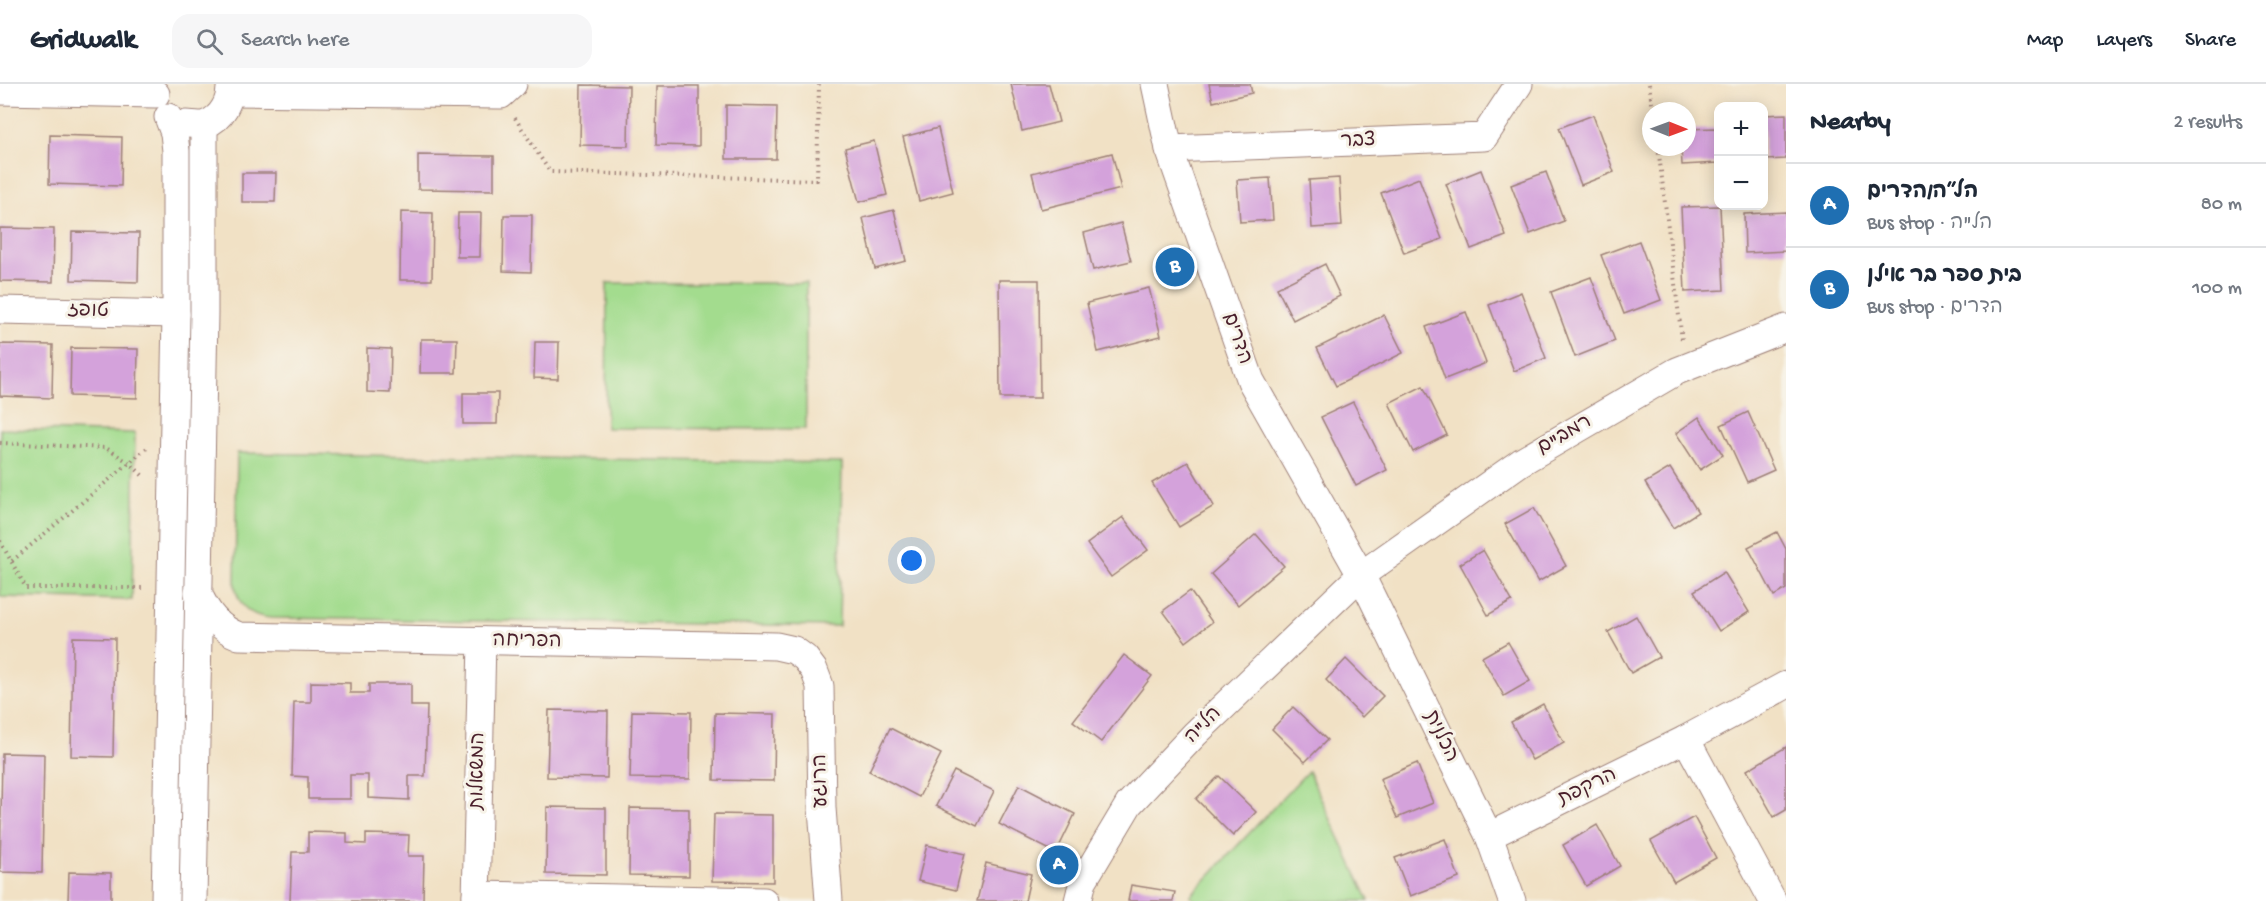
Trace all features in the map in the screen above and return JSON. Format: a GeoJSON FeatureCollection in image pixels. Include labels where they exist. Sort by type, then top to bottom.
{"type":"FeatureCollection","features":[{"type":"Feature","properties":{"kind":"street","name":"הדרים"},"geometry":{"type":"LineString","coordinates":[[1155,84],[1169,149],[1251,381],[1361,575]]}},
{"type":"Feature","properties":{"kind":"street","name":"צבר"},"geometry":{"type":"LineString","coordinates":[[1169,149],[1484,137],[1519,84]]}},
{"type":"Feature","properties":{"kind":"street"},"geometry":{"type":"LineString","coordinates":[[0,91],[160,98],[180,124],[204,125],[215,119],[225,108],[230,88],[507,89]]}},
{"type":"Feature","properties":{"kind":"street"},"geometry":{"type":"LineString","coordinates":[[160,98],[174,133],[176,151],[176,314],[165,901]]}},
{"type":"Feature","properties":{"kind":"street"},"geometry":{"type":"LineString","coordinates":[[193,901],[204,313],[204,125]]}},
{"type":"Feature","properties":{"kind":"street","name":"טופז"},"geometry":{"type":"LineString","coordinates":[[0,310],[176,314]]}},
{"type":"Feature","properties":{"kind":"street","name":"רמב\"ם"},"geometry":{"type":"LineString","coordinates":[[1361,575],[1521,462],[1686,367],[1786,328]]}},
{"type":"Feature","properties":{"kind":"street","name":"הכלנית"},"geometry":{"type":"LineString","coordinates":[[1361,575],[1489,836],[1512,901]]}},
{"type":"Feature","properties":{"kind":"street","name":"הל\"ה"},"geometry":{"type":"LineString","coordinates":[[1078,901],[1083,881],[1129,804],[1195,734],[1361,575]]}},
{"type":"Feature","properties":{"kind":"street"},"geometry":{"type":"LineString","coordinates":[[198,592],[214,619],[228,631],[239,636]]}},
{"type":"Feature","properties":{"kind":"street"},"geometry":{"type":"LineString","coordinates":[[197,678],[216,651],[239,636]]}},
{"type":"Feature","properties":{"kind":"street","name":"הפריחה"},"geometry":{"type":"LineString","coordinates":[[239,636],[776,646],[794,650],[810,663]]}},
{"type":"Feature","properties":{"kind":"street","name":"המשאלות"},"geometry":{"type":"LineString","coordinates":[[476,898],[482,641]]}},
{"type":"Feature","properties":{"kind":"street","name":"הרוגע"},"geometry":{"type":"LineString","coordinates":[[810,663],[820,686],[822,808],[829,901]]}},
{"type":"Feature","properties":{"kind":"street","name":"הרקפת"},"geometry":{"type":"LineString","coordinates":[[1489,836],[1686,739],[1786,685]]}},
{"type":"Feature","properties":{"kind":"street"},"geometry":{"type":"LineString","coordinates":[[1686,739],[1773,901]]}},
{"type":"Feature","properties":{"kind":"street"},"geometry":{"type":"LineString","coordinates":[[476,898],[764,901]]}},
{"type":"Feature","properties":{"kind":"path"},"geometry":{"type":"LineString","coordinates":[[507,89],[550,172],[817,180],[819,84]]}},
{"type":"Feature","properties":{"kind":"path"},"geometry":{"type":"LineString","coordinates":[[1649,84],[1652,102]]}},
{"type":"Feature","properties":{"kind":"path"},"geometry":{"type":"LineString","coordinates":[[1659,156],[1686,367]]}},
{"type":"Feature","properties":{"kind":"path"},"geometry":{"type":"LineString","coordinates":[[12,561],[174,425]]}},
{"type":"Feature","properties":{"kind":"path"},"geometry":{"type":"LineString","coordinates":[[0,443],[106,448],[129,463],[172,505]]}},
{"type":"Feature","properties":{"kind":"path"},"geometry":{"type":"LineString","coordinates":[[0,541],[26,588],[171,589]]}},
{"type":"Feature","properties":{"kind":"green space"},"geometry":{"type":"Polygon","coordinates":[[[607,283],[806,283],[806,429],[606,428],[607,283]]]}},
{"type":"Feature","properties":{"kind":"green space"},"geometry":{"type":"Polygon","coordinates":[[[0,429],[135,433],[132,600],[0,597],[0,429]]]}},
{"type":"Feature","properties":{"kind":"green space"},"geometry":{"type":"Polygon","coordinates":[[[237,453],[842,463],[839,626],[272,618],[258,615],[242,604],[235,585],[237,453]]]}},
{"type":"Feature","properties":{"kind":"green space"},"geometry":{"type":"Polygon","coordinates":[[[1308,771],[1369,901],[1196,901],[1190,896],[1308,771]]]}},
{"type":"Feature","properties":{"kind":"building"},"geometry":{"type":"Polygon","coordinates":[[[1011,84],[1049,84],[1059,122],[1022,131],[1011,84]]]}},
{"type":"Feature","properties":{"kind":"building"},"geometry":{"type":"Polygon","coordinates":[[[1209,84],[1250,84],[1252,93],[1213,102],[1209,84]]]}},
{"type":"Feature","properties":{"kind":"building"},"geometry":{"type":"Polygon","coordinates":[[[581,85],[629,86],[628,146],[580,145],[581,85]]]}},
{"type":"Feature","properties":{"kind":"building"},"geometry":{"type":"Polygon","coordinates":[[[657,86],[699,86],[699,146],[656,145],[657,86]]]}},
{"type":"Feature","properties":{"kind":"building"},"geometry":{"type":"Polygon","coordinates":[[[726,105],[777,106],[776,159],[726,159],[726,105]]]}},
{"type":"Feature","properties":{"kind":"building"},"geometry":{"type":"Polygon","coordinates":[[[1786,114],[1786,159],[1768,160],[1768,115],[1786,114]]]}},
{"type":"Feature","properties":{"kind":"building"},"geometry":{"type":"Polygon","coordinates":[[[1593,115],[1614,172],[1581,185],[1559,128],[1593,115]]]}},
{"type":"Feature","properties":{"kind":"building"},"geometry":{"type":"Polygon","coordinates":[[[938,128],[953,192],[919,201],[903,137],[938,128]]]}},
{"type":"Feature","properties":{"kind":"building"},"geometry":{"type":"Polygon","coordinates":[[[1714,128],[1714,163],[1682,165],[1682,156],[1696,156],[1696,129],[1714,128]]]}},
{"type":"Feature","properties":{"kind":"building"},"geometry":{"type":"Polygon","coordinates":[[[50,135],[122,137],[121,186],[49,184],[50,135]]]}},
{"type":"Feature","properties":{"kind":"building"},"geometry":{"type":"Polygon","coordinates":[[[874,141],[887,195],[859,202],[845,148],[874,141]]]}},
{"type":"Feature","properties":{"kind":"building"},"geometry":{"type":"Polygon","coordinates":[[[1112,153],[1121,189],[1041,209],[1032,173],[1112,153]]]}},
{"type":"Feature","properties":{"kind":"building"},"geometry":{"type":"Polygon","coordinates":[[[418,155],[494,156],[494,190],[418,189],[418,155]]]}},
{"type":"Feature","properties":{"kind":"building"},"geometry":{"type":"Polygon","coordinates":[[[1481,170],[1506,236],[1471,249],[1446,184],[1481,170]]]}},
{"type":"Feature","properties":{"kind":"building"},"geometry":{"type":"Polygon","coordinates":[[[1546,172],[1564,221],[1530,234],[1511,185],[1546,172]]]}},
{"type":"Feature","properties":{"kind":"building"},"geometry":{"type":"Polygon","coordinates":[[[242,173],[276,173],[275,202],[242,202],[242,173]]]}},
{"type":"Feature","properties":{"kind":"building"},"geometry":{"type":"Polygon","coordinates":[[[1270,178],[1273,220],[1240,222],[1237,180],[1270,178]]]}},
{"type":"Feature","properties":{"kind":"building"},"geometry":{"type":"Polygon","coordinates":[[[1339,178],[1342,226],[1312,228],[1309,180],[1339,178]]]}},
{"type":"Feature","properties":{"kind":"building"},"geometry":{"type":"Polygon","coordinates":[[[1419,178],[1442,239],[1404,253],[1381,193],[1419,178]]]}},
{"type":"Feature","properties":{"kind":"building"},"geometry":{"type":"Polygon","coordinates":[[[1714,206],[1714,210],[1720,210],[1724,290],[1685,292],[1681,207],[1714,206]]]}},
{"type":"Feature","properties":{"kind":"building"},"geometry":{"type":"Polygon","coordinates":[[[894,210],[906,261],[875,269],[863,218],[894,210]]]}},
{"type":"Feature","properties":{"kind":"building"},"geometry":{"type":"Polygon","coordinates":[[[401,212],[433,213],[432,280],[400,280],[401,212]]]}},
{"type":"Feature","properties":{"kind":"building"},"geometry":{"type":"Polygon","coordinates":[[[1786,212],[1786,251],[1745,253],[1744,214],[1786,212]]]}},
{"type":"Feature","properties":{"kind":"building"},"geometry":{"type":"Polygon","coordinates":[[[458,213],[481,213],[480,257],[457,257],[458,213]]]}},
{"type":"Feature","properties":{"kind":"building"},"geometry":{"type":"Polygon","coordinates":[[[504,215],[532,215],[531,272],[503,271],[504,215]]]}},
{"type":"Feature","properties":{"kind":"building"},"geometry":{"type":"Polygon","coordinates":[[[1121,223],[1131,261],[1093,270],[1084,233],[1121,223]]]}},
{"type":"Feature","properties":{"kind":"building"},"geometry":{"type":"Polygon","coordinates":[[[0,228],[54,229],[53,282],[0,281],[0,228]]]}},
{"type":"Feature","properties":{"kind":"building"},"geometry":{"type":"Polygon","coordinates":[[[72,232],[139,233],[138,282],[71,280],[72,232]]]}},
{"type":"Feature","properties":{"kind":"building"},"geometry":{"type":"Polygon","coordinates":[[[1639,241],[1661,300],[1624,314],[1601,255],[1639,241]]]}},
{"type":"Feature","properties":{"kind":"building"},"geometry":{"type":"Polygon","coordinates":[[[1325,264],[1340,296],[1293,320],[1277,288],[1325,264]]]}},
{"type":"Feature","properties":{"kind":"building"},"geometry":{"type":"Polygon","coordinates":[[[1591,277],[1615,341],[1575,357],[1551,292],[1591,277]]]}},
{"type":"Feature","properties":{"kind":"building"},"geometry":{"type":"Polygon","coordinates":[[[999,280],[1039,280],[1040,398],[1000,398],[999,280]]]}},
{"type":"Feature","properties":{"kind":"building"},"geometry":{"type":"Polygon","coordinates":[[[1149,288],[1161,336],[1098,352],[1087,303],[1149,288]]]}},
{"type":"Feature","properties":{"kind":"building"},"geometry":{"type":"Polygon","coordinates":[[[1521,292],[1546,358],[1514,371],[1489,305],[1521,292]]]}},
{"type":"Feature","properties":{"kind":"building"},"geometry":{"type":"Polygon","coordinates":[[[1466,312],[1486,363],[1445,379],[1426,327],[1466,312]]]}},
{"type":"Feature","properties":{"kind":"building"},"geometry":{"type":"Polygon","coordinates":[[[1384,315],[1403,353],[1336,386],[1317,348],[1384,315]]]}},
{"type":"Feature","properties":{"kind":"building"},"geometry":{"type":"Polygon","coordinates":[[[421,339],[457,339],[456,373],[420,373],[421,339]]]}},
{"type":"Feature","properties":{"kind":"building"},"geometry":{"type":"Polygon","coordinates":[[[535,342],[559,342],[558,379],[534,378],[535,342]]]}},
{"type":"Feature","properties":{"kind":"building"},"geometry":{"type":"Polygon","coordinates":[[[0,344],[53,345],[52,398],[0,396],[0,344]]]}},
{"type":"Feature","properties":{"kind":"building"},"geometry":{"type":"Polygon","coordinates":[[[71,348],[138,349],[137,398],[70,396],[71,348]]]}},
{"type":"Feature","properties":{"kind":"building"},"geometry":{"type":"Polygon","coordinates":[[[367,348],[391,349],[390,393],[367,392],[367,348]]]}},
{"type":"Feature","properties":{"kind":"building"},"geometry":{"type":"Polygon","coordinates":[[[1423,386],[1447,435],[1413,452],[1389,403],[1423,386]]]}},
{"type":"Feature","properties":{"kind":"building"},"geometry":{"type":"Polygon","coordinates":[[[463,393],[498,393],[497,424],[463,424],[463,393]]]}},
{"type":"Feature","properties":{"kind":"building"},"geometry":{"type":"Polygon","coordinates":[[[1353,402],[1387,470],[1356,486],[1321,417],[1353,402]]]}},
{"type":"Feature","properties":{"kind":"building"},"geometry":{"type":"Polygon","coordinates":[[[1748,412],[1774,470],[1747,482],[1721,425],[1748,412]]]}},
{"type":"Feature","properties":{"kind":"building"},"geometry":{"type":"Polygon","coordinates":[[[1699,417],[1723,455],[1700,470],[1676,433],[1699,417]]]}},
{"type":"Feature","properties":{"kind":"building"},"geometry":{"type":"Polygon","coordinates":[[[1188,462],[1214,506],[1179,527],[1152,483],[1188,462]]]}},
{"type":"Feature","properties":{"kind":"building"},"geometry":{"type":"Polygon","coordinates":[[[1670,468],[1698,512],[1673,528],[1645,483],[1670,468]]]}},
{"type":"Feature","properties":{"kind":"building"},"geometry":{"type":"Polygon","coordinates":[[[1534,508],[1566,566],[1538,582],[1505,524],[1534,508]]]}},
{"type":"Feature","properties":{"kind":"building"},"geometry":{"type":"Polygon","coordinates":[[[1123,517],[1148,550],[1111,577],[1087,544],[1123,517]]]}},
{"type":"Feature","properties":{"kind":"building"},"geometry":{"type":"Polygon","coordinates":[[[1777,532],[1786,549],[1786,589],[1774,596],[1748,547],[1777,532]]]}},
{"type":"Feature","properties":{"kind":"building"},"geometry":{"type":"Polygon","coordinates":[[[1256,534],[1284,566],[1238,605],[1211,574],[1256,534]]]}},
{"type":"Feature","properties":{"kind":"building"},"geometry":{"type":"Polygon","coordinates":[[[1483,550],[1512,601],[1488,615],[1460,564],[1483,550]]]}},
{"type":"Feature","properties":{"kind":"building"},"geometry":{"type":"Polygon","coordinates":[[[1724,572],[1749,612],[1719,631],[1694,591],[1724,572]]]}},
{"type":"Feature","properties":{"kind":"building"},"geometry":{"type":"Polygon","coordinates":[[[1190,591],[1212,622],[1186,642],[1163,611],[1190,591]]]}},
{"type":"Feature","properties":{"kind":"building"},"geometry":{"type":"Polygon","coordinates":[[[1636,616],[1659,657],[1631,673],[1608,632],[1636,616]]]}},
{"type":"Feature","properties":{"kind":"building"},"geometry":{"type":"Polygon","coordinates":[[[73,637],[115,638],[113,757],[71,756],[73,637]]]}},
{"type":"Feature","properties":{"kind":"building"},"geometry":{"type":"Polygon","coordinates":[[[1508,642],[1530,681],[1504,696],[1482,657],[1508,642]]]}},
{"type":"Feature","properties":{"kind":"building"},"geometry":{"type":"Polygon","coordinates":[[[1124,655],[1152,676],[1101,742],[1073,721],[1124,655]]]}},
{"type":"Feature","properties":{"kind":"building"},"geometry":{"type":"Polygon","coordinates":[[[1346,659],[1383,696],[1362,717],[1326,680],[1346,659]]]}},
{"type":"Feature","properties":{"kind":"building"},"geometry":{"type":"Polygon","coordinates":[[[311,682],[350,683],[350,693],[369,693],[369,684],[411,684],[411,706],[427,706],[425,776],[409,776],[409,800],[368,798],[368,775],[350,775],[350,799],[308,799],[308,777],[292,776],[294,702],[311,702],[311,682]]]}},
{"type":"Feature","properties":{"kind":"building"},"geometry":{"type":"Polygon","coordinates":[[[1543,704],[1564,743],[1532,760],[1511,722],[1543,704]]]}},
{"type":"Feature","properties":{"kind":"building"},"geometry":{"type":"Polygon","coordinates":[[[1293,707],[1327,740],[1305,762],[1272,729],[1293,707]]]}},
{"type":"Feature","properties":{"kind":"building"},"geometry":{"type":"Polygon","coordinates":[[[549,710],[608,711],[607,778],[547,777],[549,710]]]}},
{"type":"Feature","properties":{"kind":"building"},"geometry":{"type":"Polygon","coordinates":[[[632,711],[691,712],[690,779],[630,778],[632,711]]]}},
{"type":"Feature","properties":{"kind":"building"},"geometry":{"type":"Polygon","coordinates":[[[715,713],[775,714],[774,781],[714,780],[715,713]]]}},
{"type":"Feature","properties":{"kind":"building"},"geometry":{"type":"Polygon","coordinates":[[[890,728],[941,754],[919,797],[869,771],[890,728]]]}},
{"type":"Feature","properties":{"kind":"building"},"geometry":{"type":"Polygon","coordinates":[[[1786,747],[1786,810],[1774,817],[1747,770],[1786,747]]]}},
{"type":"Feature","properties":{"kind":"building"},"geometry":{"type":"Polygon","coordinates":[[[2,753],[44,754],[42,873],[0,872],[2,753]]]}},
{"type":"Feature","properties":{"kind":"building"},"geometry":{"type":"Polygon","coordinates":[[[1417,763],[1433,803],[1397,818],[1380,779],[1417,763]]]}},
{"type":"Feature","properties":{"kind":"building"},"geometry":{"type":"Polygon","coordinates":[[[954,771],[994,791],[977,826],[936,806],[954,771]]]}},
{"type":"Feature","properties":{"kind":"building"},"geometry":{"type":"Polygon","coordinates":[[[1219,776],[1256,812],[1233,836],[1196,799],[1219,776]]]}},
{"type":"Feature","properties":{"kind":"building"},"geometry":{"type":"Polygon","coordinates":[[[1019,785],[1075,814],[1056,853],[999,824],[1019,785]]]}},
{"type":"Feature","properties":{"kind":"building"},"geometry":{"type":"Polygon","coordinates":[[[547,807],[606,808],[606,875],[546,874],[547,807]]]}},
{"type":"Feature","properties":{"kind":"building"},"geometry":{"type":"Polygon","coordinates":[[[630,808],[689,809],[689,876],[629,875],[630,808]]]}},
{"type":"Feature","properties":{"kind":"building"},"geometry":{"type":"Polygon","coordinates":[[[714,814],[773,815],[773,882],[712,881],[714,814]]]}},
{"type":"Feature","properties":{"kind":"building"},"geometry":{"type":"Polygon","coordinates":[[[1694,817],[1716,858],[1674,882],[1651,841],[1694,817]]]}},
{"type":"Feature","properties":{"kind":"building"},"geometry":{"type":"Polygon","coordinates":[[[1597,825],[1620,866],[1586,886],[1563,845],[1597,825]]]}},
{"type":"Feature","properties":{"kind":"building"},"geometry":{"type":"Polygon","coordinates":[[[308,832],[347,833],[347,843],[366,844],[366,834],[409,835],[408,856],[424,856],[423,901],[290,901],[292,852],[308,852],[308,832]]]}},
{"type":"Feature","properties":{"kind":"building"},"geometry":{"type":"Polygon","coordinates":[[[1445,839],[1459,878],[1410,896],[1395,858],[1445,839]]]}},
{"type":"Feature","properties":{"kind":"building"},"geometry":{"type":"Polygon","coordinates":[[[927,845],[965,854],[956,890],[918,881],[927,845]]]}},
{"type":"Feature","properties":{"kind":"building"},"geometry":{"type":"Polygon","coordinates":[[[986,863],[1031,874],[1025,901],[977,901],[986,863]]]}},
{"type":"Feature","properties":{"kind":"building"},"geometry":{"type":"Polygon","coordinates":[[[69,872],[111,873],[111,901],[68,901],[69,872]]]}},
{"type":"Feature","properties":{"kind":"building"},"geometry":{"type":"Polygon","coordinates":[[[1131,885],[1175,892],[1173,901],[1128,901],[1131,885]]]}},
{"type":"Feature","properties":{"kind":"place","name":"בית ספר בר אילן"},"geometry":{"type":"Point","coordinates":[1175,267]}},
{"type":"Feature","properties":{"kind":"place","name":"הל״ה/הדרים"},"geometry":{"type":"Point","coordinates":[1059,865]}}]}
